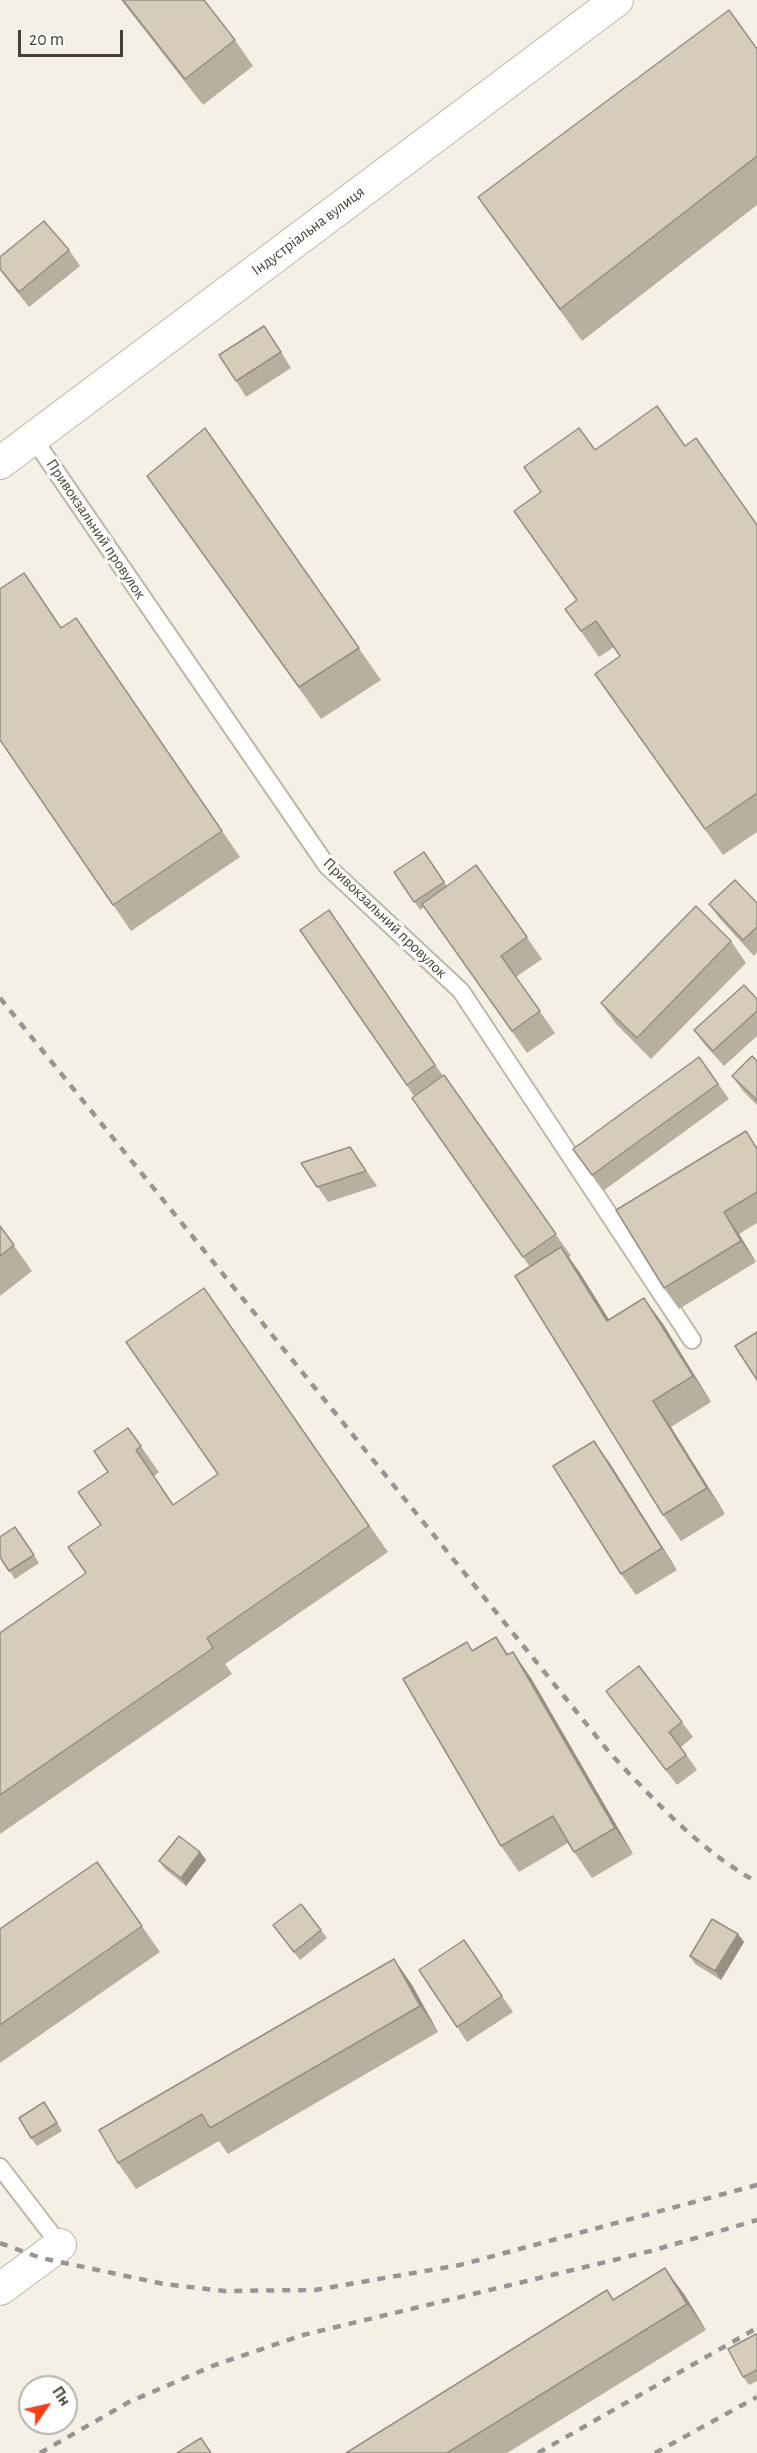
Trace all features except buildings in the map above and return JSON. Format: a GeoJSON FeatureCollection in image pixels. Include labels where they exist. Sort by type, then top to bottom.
{"type":"FeatureCollection","features":[{"type":"Feature","properties":{"kind":"street","name":"Індустріальна вулиця"},"geometry":{"type":"LineString","coordinates":[[0,463],[615,1]]}},
{"type":"Feature","properties":{"kind":"street"},"geometry":{"type":"LineString","coordinates":[[0,2289],[60,2245]]}},
{"type":"Feature","properties":{"kind":"lane","name":"Привокзальний провулок"},"geometry":{"type":"LineString","coordinates":[[33,438],[327,866],[461,991],[692,1340]]}},
{"type":"Feature","properties":{"kind":"lane"},"geometry":{"type":"LineString","coordinates":[[0,2167],[60,2245]]}},
{"type":"Feature","properties":{"kind":"railway"},"geometry":{"type":"LineString","coordinates":[[0,998],[609,1752],[678,1823],[716,1855],[757,1882]]}},
{"type":"Feature","properties":{"kind":"railway"},"geometry":{"type":"LineString","coordinates":[[0,2243],[41,2258],[164,2284],[224,2291],[315,2290],[460,2265],[757,2185]]}},
{"type":"Feature","properties":{"kind":"railway"},"geometry":{"type":"LineString","coordinates":[[40,2453],[129,2402],[215,2365],[303,2335],[651,2251],[757,2220]]}},
{"type":"Feature","properties":{"kind":"railway"},"geometry":{"type":"LineString","coordinates":[[538,2453],[757,2328]]}},
{"type":"Feature","properties":{"kind":"railway"},"geometry":{"type":"LineString","coordinates":[[655,2453],[757,2397]]}}]}
